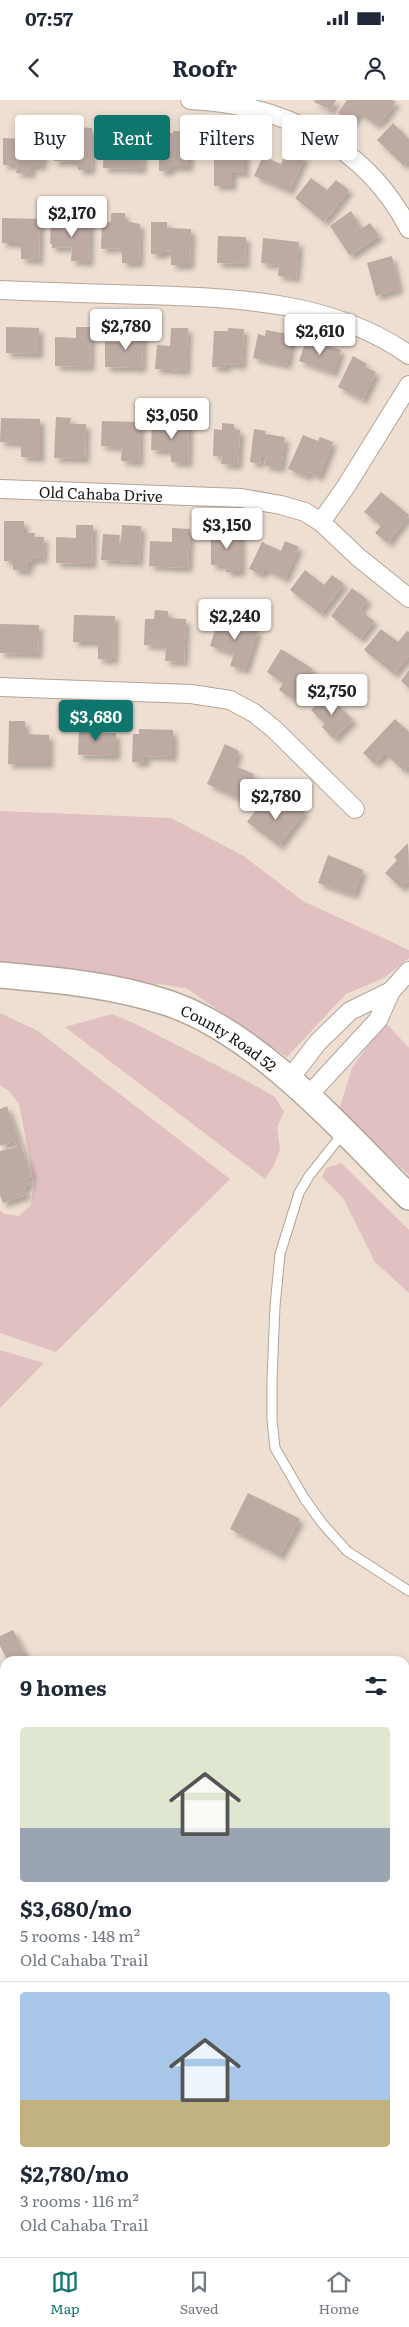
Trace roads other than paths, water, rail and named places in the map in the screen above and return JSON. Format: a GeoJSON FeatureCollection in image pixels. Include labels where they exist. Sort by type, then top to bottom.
{"type":"FeatureCollection","features":[{"type":"Feature","properties":{"kind":"main road","name":"County Road 52"},"geometry":{"type":"LineString","coordinates":[[0,975],[76,982],[170,1003],[192,1013],[234,1036],[289,1080],[409,1197]]}},
{"type":"Feature","properties":{"kind":"street"},"geometry":{"type":"LineString","coordinates":[[190,100],[255,108],[312,130],[341,149],[360,166],[392,199],[409,229]]}},
{"type":"Feature","properties":{"kind":"street"},"geometry":{"type":"LineString","coordinates":[[0,290],[267,302],[329,317],[371,333],[409,355]]}},
{"type":"Feature","properties":{"kind":"street"},"geometry":{"type":"LineString","coordinates":[[320,522],[345,488],[409,384]]}},
{"type":"Feature","properties":{"kind":"street","name":"Old Cahaba Drive"},"geometry":{"type":"LineString","coordinates":[[0,489],[241,498],[281,505],[305,512],[320,522],[409,598]]}},
{"type":"Feature","properties":{"kind":"street"},"geometry":{"type":"LineString","coordinates":[[0,687],[191,694],[230,700],[254,713],[274,729],[355,809]]}},
{"type":"Feature","properties":{"kind":"street"},"geometry":{"type":"LineString","coordinates":[[307,1096],[378,1020],[391,991],[409,971]]}},
{"type":"Feature","properties":{"kind":"street"},"geometry":{"type":"LineString","coordinates":[[289,1080],[318,1042],[350,1011],[391,991]]}},
{"type":"Feature","properties":{"kind":"lane"},"geometry":{"type":"LineString","coordinates":[[344,1132],[308,1176],[299,1193],[280,1254],[275,1306],[272,1379],[272,1420],[275,1448],[304,1498],[322,1523],[347,1551],[409,1591]]}}]}
